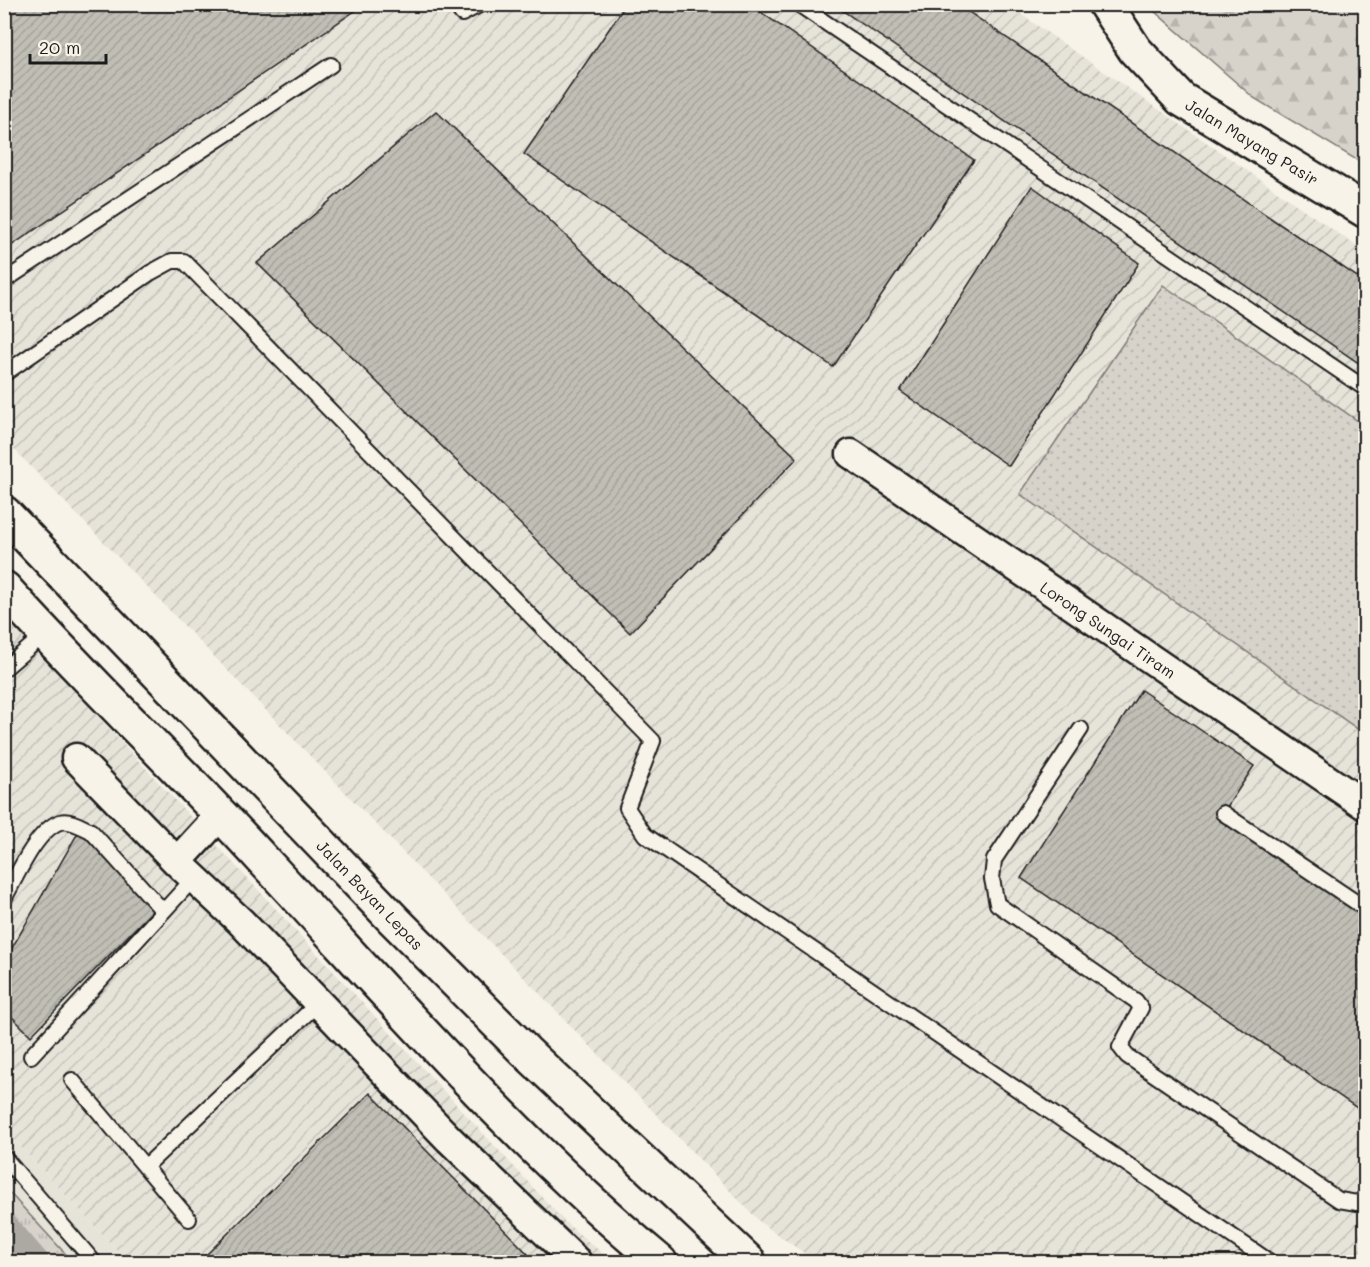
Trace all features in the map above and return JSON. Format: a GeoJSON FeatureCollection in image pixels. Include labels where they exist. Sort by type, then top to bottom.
{"type":"FeatureCollection","features":[{"type":"Feature","properties":{"kind":"main road","name":"Jalan Mayang Pasir"},"geometry":{"type":"LineString","coordinates":[[1104,4],[1135,50],[1181,99],[1365,211]]}},
{"type":"Feature","properties":{"kind":"main road","name":"Jalan Bayan Lepas"},"geometry":{"type":"LineString","coordinates":[[4,513],[401,927],[526,1052],[749,1263]]}},
{"type":"Feature","properties":{"kind":"main road"},"geometry":{"type":"LineString","coordinates":[[4,588],[45,634],[221,814],[492,1106],[614,1224],[660,1263]]}},
{"type":"Feature","properties":{"kind":"street","name":"Lorong Sungai Tiram"},"geometry":{"type":"LineString","coordinates":[[851,453],[1365,806]]}},
{"type":"Feature","properties":{"kind":"street"},"geometry":{"type":"LineString","coordinates":[[76,758],[185,870],[241,922],[449,1139],[577,1263]]}},
{"type":"Feature","properties":{"kind":"street"},"geometry":{"type":"LineString","coordinates":[[185,870],[221,814]]}},
{"type":"Feature","properties":{"kind":"lane"},"geometry":{"type":"LineString","coordinates":[[455,4],[462,14],[481,4]]}},
{"type":"Feature","properties":{"kind":"lane"},"geometry":{"type":"LineString","coordinates":[[798,4],[1365,388]]}},
{"type":"Feature","properties":{"kind":"lane"},"geometry":{"type":"LineString","coordinates":[[4,281],[331,65]]}},
{"type":"Feature","properties":{"kind":"lane"},"geometry":{"type":"LineString","coordinates":[[4,374],[150,273],[172,261],[184,261],[653,741],[627,808],[645,835],[1270,1263]]}},
{"type":"Feature","properties":{"kind":"lane"},"geometry":{"type":"LineString","coordinates":[[4,669],[45,634]]}},
{"type":"Feature","properties":{"kind":"lane"},"geometry":{"type":"LineString","coordinates":[[1081,729],[994,860],[992,879],[997,904],[1136,1000],[1141,1008],[1120,1047],[1126,1056],[1339,1200],[1357,1203],[1365,1197]]}},
{"type":"Feature","properties":{"kind":"lane"},"geometry":{"type":"LineString","coordinates":[[1223,813],[1365,909]]}},
{"type":"Feature","properties":{"kind":"lane"},"geometry":{"type":"LineString","coordinates":[[4,899],[40,836],[60,822],[75,823],[91,831],[163,911]]}},
{"type":"Feature","properties":{"kind":"lane"},"geometry":{"type":"LineString","coordinates":[[31,1056],[163,911],[185,870]]}},
{"type":"Feature","properties":{"kind":"lane"},"geometry":{"type":"LineString","coordinates":[[145,1167],[318,1003]]}},
{"type":"Feature","properties":{"kind":"lane"},"geometry":{"type":"LineString","coordinates":[[72,1080],[189,1219]]}},
{"type":"Feature","properties":{"kind":"lane"},"geometry":{"type":"LineString","coordinates":[[4,1157],[94,1263]]}},
{"type":"Feature","properties":{"kind":"shaded area"},"geometry":{"type":"Polygon","coordinates":[[[5,5],[1018,5],[1019,13],[1365,252],[1365,1262],[817,1262],[761,1223],[5,440],[5,5]]]}},
{"type":"Feature","properties":{"kind":"shaded area"},"geometry":{"type":"Polygon","coordinates":[[[5,616],[566,1223],[613,1262],[128,1262],[5,1130],[5,616]]]}},
{"type":"Feature","properties":{"kind":"shaded area"},"geometry":{"type":"Polygon","coordinates":[[[5,1130],[128,1262],[5,1262],[5,1130]]]}},
{"type":"Feature","properties":{"kind":"green space"},"geometry":{"type":"Polygon","coordinates":[[[1161,5],[1365,5],[1365,165],[1254,98],[1153,10],[1161,5]]]}},
{"type":"Feature","properties":{"kind":"green space"},"geometry":{"type":"Polygon","coordinates":[[[1163,285],[1365,426],[1365,734],[1020,494],[1163,285]]]}},
{"type":"Feature","properties":{"kind":"green space"},"geometry":{"type":"Polygon","coordinates":[[[5,1188],[73,1262],[5,1262],[5,1188]]]}},
{"type":"Feature","properties":{"kind":"building"},"geometry":{"type":"Polygon","coordinates":[[[4,4],[365,4],[5,250],[4,4]]]}},
{"type":"Feature","properties":{"kind":"building"},"geometry":{"type":"Polygon","coordinates":[[[626,4],[749,4],[974,160],[833,367],[524,154],[626,4]]]}},
{"type":"Feature","properties":{"kind":"building"},"geometry":{"type":"Polygon","coordinates":[[[833,4],[957,4],[1366,283],[1366,368],[833,4]]]}},
{"type":"Feature","properties":{"kind":"building"},"geometry":{"type":"Polygon","coordinates":[[[436,111],[797,458],[630,633],[257,263],[436,111]]]}},
{"type":"Feature","properties":{"kind":"building"},"geometry":{"type":"Polygon","coordinates":[[[1032,186],[1139,263],[1009,466],[900,391],[1032,186]]]}},
{"type":"Feature","properties":{"kind":"building"},"geometry":{"type":"Polygon","coordinates":[[[1141,690],[1254,766],[1221,816],[1366,913],[1366,1114],[1021,878],[1141,690]]]}},
{"type":"Feature","properties":{"kind":"building"},"geometry":{"type":"Polygon","coordinates":[[[79,831],[156,907],[31,1036],[4,1009],[4,962],[79,831]]]}},
{"type":"Feature","properties":{"kind":"building"},"geometry":{"type":"Polygon","coordinates":[[[370,1093],[528,1254],[519,1262],[209,1262],[204,1257],[370,1093]]]}},
{"type":"Feature","properties":{"kind":"waterway"},"geometry":{"type":"LineString","coordinates":[[4,1225],[36,1262]]}}]}
